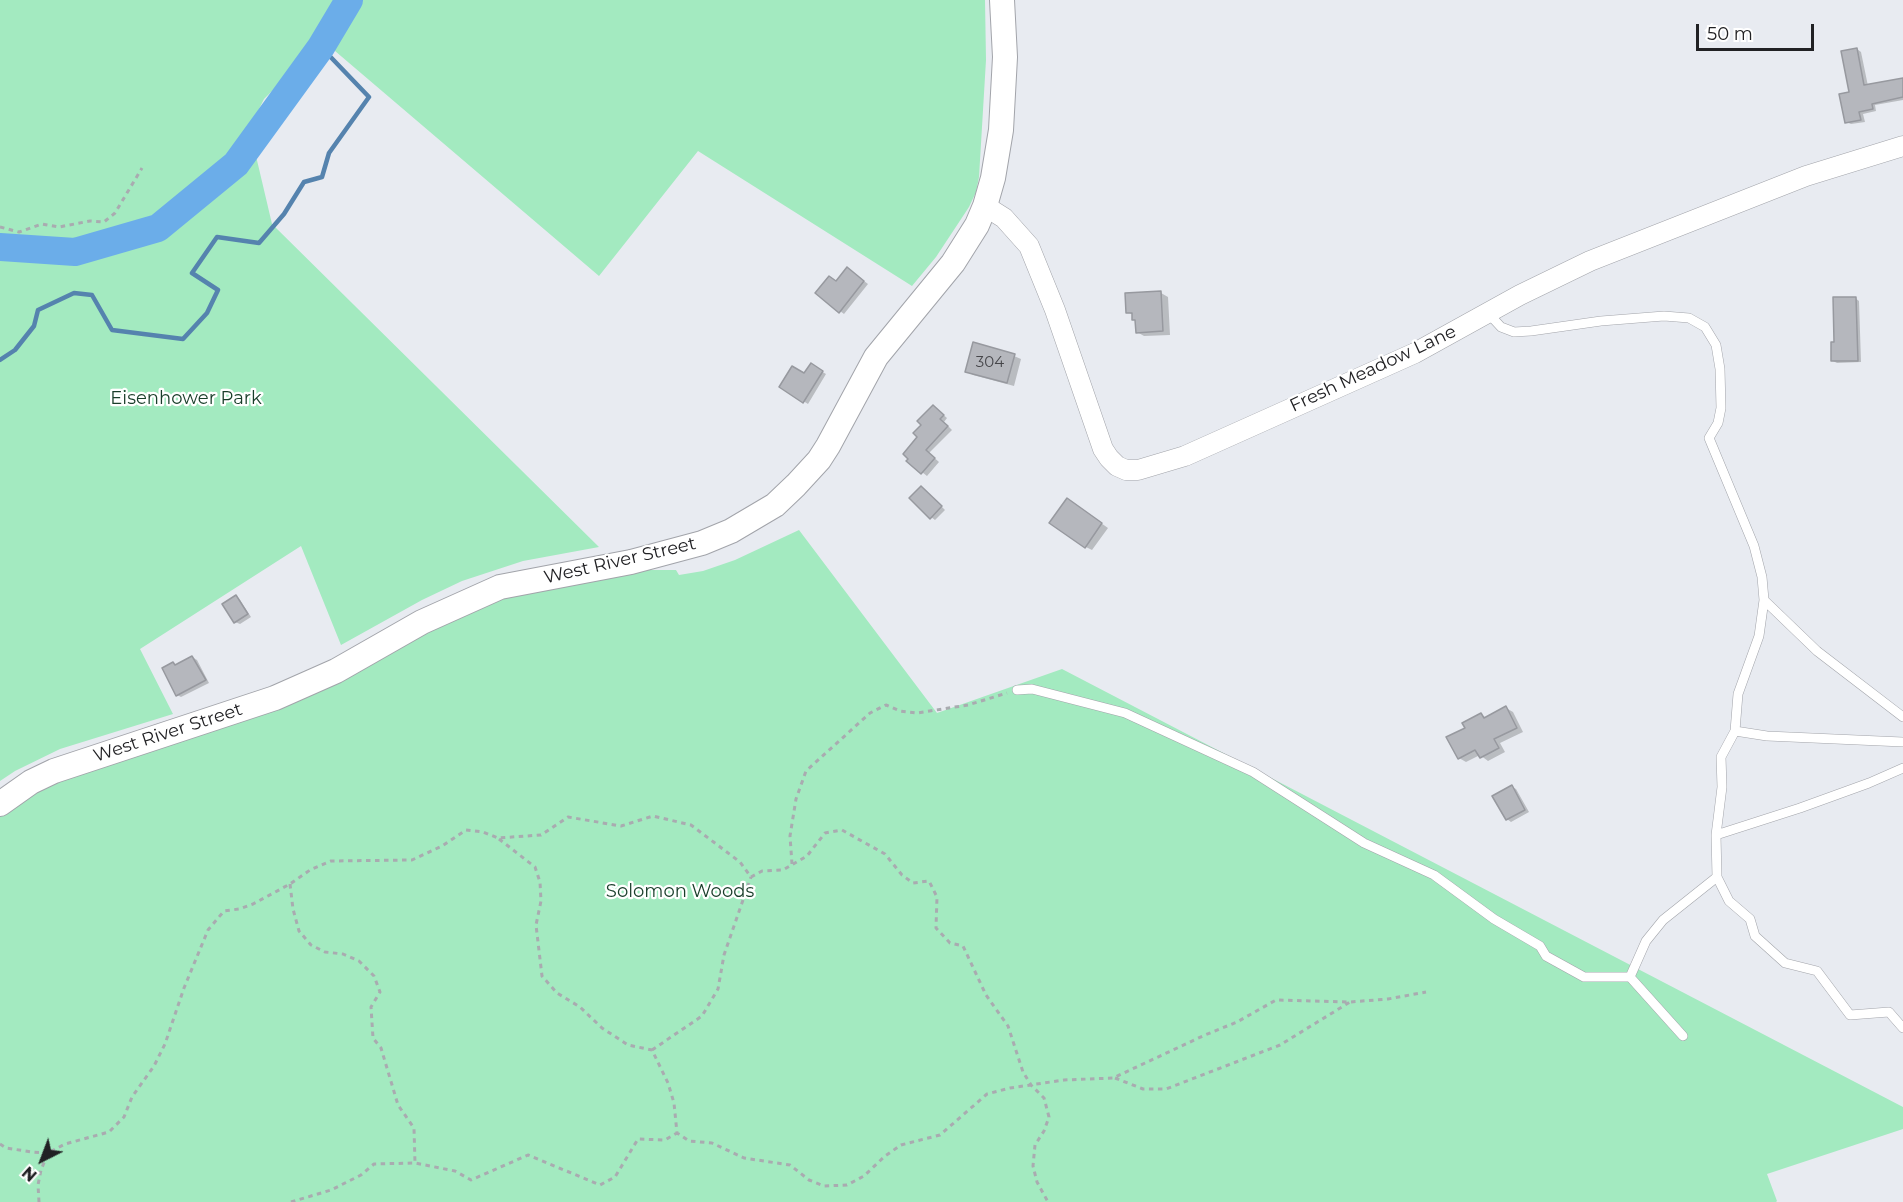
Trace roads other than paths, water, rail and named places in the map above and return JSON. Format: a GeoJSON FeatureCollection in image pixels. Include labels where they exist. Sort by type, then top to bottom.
{"type":"FeatureCollection","features":[{"type":"Feature","properties":{"kind":"street","name":"West River Street"},"geometry":{"type":"LineString","coordinates":[[0,804],[31,782],[54,771],[286,694],[336,671],[423,622],[500,587],[632,562],[671,552],[731,531],[766,510],[796,485],[819,460],[876,357],[953,263],[972,234],[985,206],[993,178],[1001,130],[1005,57],[1002,0]]}},
{"type":"Feature","properties":{"kind":"street","name":"Fresh Meadow Lane"},"geometry":{"type":"LineString","coordinates":[[985,206],[1004,218],[1029,246],[1055,310],[1100,442],[1109,458],[1117,466],[1126,470],[1150,467],[1185,456],[1414,353],[1555,277],[1590,261],[1806,176],[1903,146]]}},
{"type":"Feature","properties":{"kind":"lane"},"geometry":{"type":"LineString","coordinates":[[1488,313],[1501,327],[1514,332],[1531,332],[1601,321],[1664,316],[1689,318],[1705,327],[1716,345],[1720,369],[1720,408],[1718,423],[1709,438],[1754,546],[1762,577],[1764,600],[1759,636],[1738,694],[1735,731],[1721,757],[1722,787],[1716,835],[1717,877],[1729,901],[1750,919],[1755,936],[1785,963],[1817,971],[1850,1015],[1889,1012],[1903,1028]]}},
{"type":"Feature","properties":{"kind":"lane"},"geometry":{"type":"LineString","coordinates":[[1764,600],[1817,651],[1903,717]]}},
{"type":"Feature","properties":{"kind":"lane"},"geometry":{"type":"LineString","coordinates":[[1017,690],[1032,689],[1125,713],[1253,772],[1364,843],[1434,875],[1494,919],[1540,946],[1546,956],[1584,977],[1630,977],[1683,1036]]}},
{"type":"Feature","properties":{"kind":"lane"},"geometry":{"type":"LineString","coordinates":[[1735,731],[1767,736],[1903,742]]}},
{"type":"Feature","properties":{"kind":"lane"},"geometry":{"type":"LineString","coordinates":[[1716,835],[1810,805],[1903,768]]}},
{"type":"Feature","properties":{"kind":"lane"},"geometry":{"type":"LineString","coordinates":[[1630,977],[1646,941],[1663,920],[1717,877]]}},
{"type":"Feature","properties":{"kind":"waterway"},"geometry":{"type":"LineString","coordinates":[[0,247],[75,252],[158,228],[236,164],[321,47],[349,0]]}},
{"type":"Feature","properties":{"kind":"waterway"},"geometry":{"type":"LineString","coordinates":[[0,360],[15,350],[34,326],[38,310],[74,293],[92,295],[112,330],[183,339],[207,313],[218,290],[192,273],[217,237],[259,243],[284,214],[304,182],[322,177],[329,153],[369,97],[321,47]]}},
{"type":"Feature","properties":{"kind":"park label","name":"Eisenhower Park"},"geometry":{"type":"Point","coordinates":[186,399]}},
{"type":"Feature","properties":{"kind":"park label","name":"Solomon Woods"},"geometry":{"type":"Point","coordinates":[680,892]}}]}
